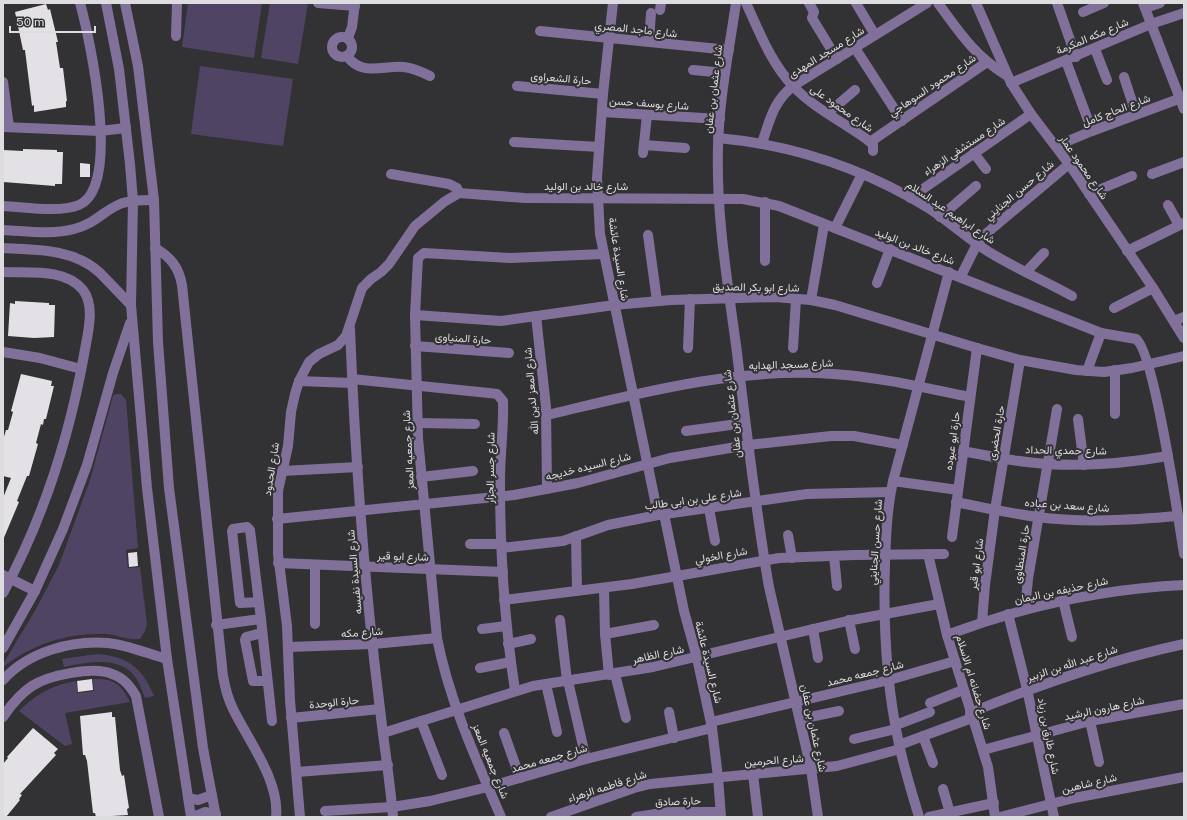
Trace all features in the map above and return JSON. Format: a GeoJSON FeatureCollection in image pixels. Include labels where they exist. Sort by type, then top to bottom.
{"type":"FeatureCollection","features":[{"type":"Feature","properties":{"kind":"street"},"geometry":{"type":"LineString","coordinates":[[3,206],[59,208],[79,205],[87,200],[93,192],[97,182],[100,131],[98,92],[80,3]]}},
{"type":"Feature","properties":{"kind":"street"},"geometry":{"type":"LineString","coordinates":[[106,3],[119,70],[133,201],[132,319],[147,488],[167,659],[192,817],[205,812],[216,815],[190,657],[169,488],[160,387],[154,200],[138,66],[125,3]]}},
{"type":"Feature","properties":{"kind":"street"},"geometry":{"type":"LineString","coordinates":[[176,36],[177,3]]}},
{"type":"Feature","properties":{"kind":"street"},"geometry":{"type":"LineString","coordinates":[[318,3],[355,5],[352,27],[348,38]]}},
{"type":"Feature","properties":{"kind":"street","name":"شارع السيدة عائشة"},"geometry":{"type":"LineString","coordinates":[[613,3],[599,147],[598,198],[600,234],[647,464],[697,658],[711,725],[721,814]]}},
{"type":"Feature","properties":{"kind":"street","name":"شارع عثمان بن عفان"},"geometry":{"type":"LineString","coordinates":[[736,3],[725,73],[718,138],[718,199],[745,423],[764,560],[811,769],[818,817]]}},
{"type":"Feature","properties":{"kind":"street","name":"شارع محمود على"},"geometry":{"type":"LineString","coordinates":[[746,3],[778,68],[793,86],[872,146]]}},
{"type":"Feature","properties":{"kind":"street"},"geometry":{"type":"LineString","coordinates":[[809,3],[814,12],[812,18],[837,59]]}},
{"type":"Feature","properties":{"kind":"street"},"geometry":{"type":"LineString","coordinates":[[856,3],[875,35]]}},
{"type":"Feature","properties":{"kind":"street","name":"شارع مسجد المهدى"},"geometry":{"type":"LineString","coordinates":[[762,143],[775,106],[782,95],[793,86],[927,3]]}},
{"type":"Feature","properties":{"kind":"street"},"geometry":{"type":"LineString","coordinates":[[938,3],[972,48],[1009,79]]}},
{"type":"Feature","properties":{"kind":"street","name":"شارع محمود عمار"},"geometry":{"type":"LineString","coordinates":[[976,3],[1009,79],[1153,288],[1184,338]]}},
{"type":"Feature","properties":{"kind":"street"},"geometry":{"type":"LineString","coordinates":[[1057,3],[1071,59],[1092,131]]}},
{"type":"Feature","properties":{"kind":"street"},"geometry":{"type":"LineString","coordinates":[[1083,12],[1104,3]]}},
{"type":"Feature","properties":{"kind":"street"},"geometry":{"type":"LineString","coordinates":[[1160,3],[1144,6],[1182,97],[1184,109]]}},
{"type":"Feature","properties":{"kind":"street"},"geometry":{"type":"LineString","coordinates":[[649,42],[657,9]]}},
{"type":"Feature","properties":{"kind":"street","name":"شارع مكه المكرمة"},"geometry":{"type":"LineString","coordinates":[[1009,79],[1071,59],[1151,24],[1184,13]]}},
{"type":"Feature","properties":{"kind":"street","name":"شارع ماجد المصري"},"geometry":{"type":"LineString","coordinates":[[540,32],[729,50]]}},
{"type":"Feature","properties":{"kind":"street"},"geometry":{"type":"LineString","coordinates":[[346,56],[353,48],[351,41],[344,36],[336,38],[332,45],[336,56],[346,56],[356,65],[365,68],[377,69],[403,67],[416,70],[430,76]]}},
{"type":"Feature","properties":{"kind":"street"},"geometry":{"type":"LineString","coordinates":[[855,48],[902,121]]}},
{"type":"Feature","properties":{"kind":"street"},"geometry":{"type":"LineString","coordinates":[[1095,49],[1107,80]]}},
{"type":"Feature","properties":{"kind":"street","name":"شارع محمود السوهاجي"},"geometry":{"type":"LineString","coordinates":[[872,146],[902,121],[987,62]]}},
{"type":"Feature","properties":{"kind":"street"},"geometry":{"type":"LineString","coordinates":[[693,70],[725,73]]}},
{"type":"Feature","properties":{"kind":"street"},"geometry":{"type":"LineString","coordinates":[[1124,77],[1136,114]]}},
{"type":"Feature","properties":{"kind":"street"},"geometry":{"type":"LineString","coordinates":[[3,82],[6,127],[100,131],[126,128]]}},
{"type":"Feature","properties":{"kind":"street","name":"حارة الشعراوى"},"geometry":{"type":"LineString","coordinates":[[517,86],[603,94]]}},
{"type":"Feature","properties":{"kind":"street"},"geometry":{"type":"LineString","coordinates":[[828,112],[855,90]]}},
{"type":"Feature","properties":{"kind":"street","name":"شارع الحاج كامل"},"geometry":{"type":"LineString","coordinates":[[1056,146],[1182,97]]}},
{"type":"Feature","properties":{"kind":"street","name":"شارع يوسف حسن"},"geometry":{"type":"LineString","coordinates":[[602,112],[720,119]]}},
{"type":"Feature","properties":{"kind":"street"},"geometry":{"type":"LineString","coordinates":[[647,114],[644,149],[685,148]]}},
{"type":"Feature","properties":{"kind":"street","name":"شارع مستشفي الزهراء"},"geometry":{"type":"LineString","coordinates":[[910,198],[1032,114]]}},
{"type":"Feature","properties":{"kind":"street","name":"شارع ابراهيم عبد السلام"},"geometry":{"type":"LineString","coordinates":[[718,138],[762,143],[807,154],[862,174],[894,188],[940,217],[977,244],[1072,296]]}},
{"type":"Feature","properties":{"kind":"street"},"geometry":{"type":"LineString","coordinates":[[514,142],[599,147]]}},
{"type":"Feature","properties":{"kind":"street"},"geometry":{"type":"LineString","coordinates":[[974,153],[986,169]]}},
{"type":"Feature","properties":{"kind":"street"},"geometry":{"type":"LineString","coordinates":[[1152,174],[1184,162]]}},
{"type":"Feature","properties":{"kind":"street","name":"شارع حسن الجنايني"},"geometry":{"type":"LineString","coordinates":[[961,276],[977,244],[988,231],[1069,164]]}},
{"type":"Feature","properties":{"kind":"street"},"geometry":{"type":"LineString","coordinates":[[391,174],[449,184],[457,188],[460,193]]}},
{"type":"Feature","properties":{"kind":"street"},"geometry":{"type":"LineString","coordinates":[[835,228],[862,174]]}},
{"type":"Feature","properties":{"kind":"street"},"geometry":{"type":"LineString","coordinates":[[1089,194],[1132,176]]}},
{"type":"Feature","properties":{"kind":"street"},"geometry":{"type":"LineString","coordinates":[[940,217],[976,186]]}},
{"type":"Feature","properties":{"kind":"street","name":"شارع خالد بن الوليد"},"geometry":{"type":"LineString","coordinates":[[460,193],[496,197],[718,199],[766,202],[961,276],[1101,333],[1136,339],[1140,342],[1147,364],[1168,456],[1184,554]]}},
{"type":"Feature","properties":{"kind":"street","name":"شارع الحدود"},"geometry":{"type":"LineString","coordinates":[[300,817],[292,718],[289,647],[278,564],[277,519],[278,491],[288,446],[291,412],[299,381],[309,362],[319,354],[338,345],[346,336],[362,288],[370,279],[381,272],[389,264],[415,226],[444,202],[460,193]]}},
{"type":"Feature","properties":{"kind":"street"},"geometry":{"type":"LineString","coordinates":[[3,230],[49,232],[73,230],[99,219],[120,204],[133,201],[154,200]]}},
{"type":"Feature","properties":{"kind":"street"},"geometry":{"type":"LineString","coordinates":[[765,261],[766,202]]}},
{"type":"Feature","properties":{"kind":"street"},"geometry":{"type":"LineString","coordinates":[[1127,251],[1182,224],[1168,205]]}},
{"type":"Feature","properties":{"kind":"street"},"geometry":{"type":"LineString","coordinates":[[811,300],[824,225]]}},
{"type":"Feature","properties":{"kind":"street"},"geometry":{"type":"LineString","coordinates":[[648,235],[657,301]]}},
{"type":"Feature","properties":{"kind":"street"},"geometry":{"type":"LineString","coordinates":[[3,248],[56,252],[71,256],[98,272],[131,305]]}},
{"type":"Feature","properties":{"kind":"street"},"geometry":{"type":"LineString","coordinates":[[155,248],[170,259],[176,267],[182,285],[216,625],[225,687],[232,707],[270,780],[276,799],[276,817]]}},
{"type":"Feature","properties":{"kind":"street"},"geometry":{"type":"LineString","coordinates":[[877,283],[890,250]]}},
{"type":"Feature","properties":{"kind":"street","name":"شارع جمعيه المعز"},"geometry":{"type":"LineString","coordinates":[[500,817],[443,667],[437,638],[421,476],[418,422],[415,315],[417,262],[420,255],[424,253],[511,258],[603,254]]}},
{"type":"Feature","properties":{"kind":"street"},"geometry":{"type":"LineString","coordinates":[[1026,272],[1044,253]]}},
{"type":"Feature","properties":{"kind":"street"},"geometry":{"type":"LineString","coordinates":[[3,272],[65,276],[76,282],[84,291],[89,303],[90,315],[81,369],[69,423],[53,476],[34,528],[7,577],[3,593]]}},
{"type":"Feature","properties":{"kind":"street","name":"شارع حسن الجنايني"},"geometry":{"type":"LineString","coordinates":[[919,817],[900,747],[889,680],[884,614],[886,554],[890,492],[949,272]]}},
{"type":"Feature","properties":{"kind":"street"},"geometry":{"type":"LineString","coordinates":[[1114,308],[1153,288]]}},
{"type":"Feature","properties":{"kind":"street","name":"شارع ابو بكر الصديق"},"geometry":{"type":"LineString","coordinates":[[415,315],[501,320],[614,305],[657,301],[775,297],[811,300],[835,305],[1020,360],[1087,371],[1115,370],[1184,356]]}},
{"type":"Feature","properties":{"kind":"street"},"geometry":{"type":"LineString","coordinates":[[688,348],[690,299]]}},
{"type":"Feature","properties":{"kind":"street"},"geometry":{"type":"LineString","coordinates":[[793,348],[796,299]]}},
{"type":"Feature","properties":{"kind":"street","name":"شارع المعز لدين الله"},"geometry":{"type":"LineString","coordinates":[[536,316],[547,414],[547,489]]}},
{"type":"Feature","properties":{"kind":"street"},"geometry":{"type":"LineString","coordinates":[[1174,321],[1184,317]]}},
{"type":"Feature","properties":{"kind":"street"},"geometry":{"type":"LineString","coordinates":[[3,648],[35,591],[63,529],[87,465],[112,373],[132,319]]}},
{"type":"Feature","properties":{"kind":"street","name":"شارع السيدة نفيسه"},"geometry":{"type":"LineString","coordinates":[[350,325],[352,381],[361,511],[373,644],[393,812]]}},
{"type":"Feature","properties":{"kind":"street"},"geometry":{"type":"LineString","coordinates":[[1087,371],[1101,333]]}},
{"type":"Feature","properties":{"kind":"street","name":"حارة المنياوى"},"geometry":{"type":"LineString","coordinates":[[416,346],[509,353]]}},
{"type":"Feature","properties":{"kind":"street","name":"حارة ابو عبوده"},"geometry":{"type":"LineString","coordinates":[[952,537],[977,348]]}},
{"type":"Feature","properties":{"kind":"street"},"geometry":{"type":"LineString","coordinates":[[3,352],[40,358],[81,369]]}},
{"type":"Feature","properties":{"kind":"street","name":"حارة الحضرى"},"geometry":{"type":"LineString","coordinates":[[995,510],[1020,360]]}},
{"type":"Feature","properties":{"kind":"street"},"geometry":{"type":"LineString","coordinates":[[1115,370],[1115,414]]}},
{"type":"Feature","properties":{"kind":"street","name":"شارع مسجد الهدايه"},"geometry":{"type":"LineString","coordinates":[[547,414],[633,394],[691,383],[791,373],[867,377],[970,397]]}},
{"type":"Feature","properties":{"kind":"street","name":"شارع جسر الجزار"},"geometry":{"type":"LineString","coordinates":[[299,381],[352,381],[418,386],[497,394],[503,401],[500,496],[504,600],[508,644],[515,690]]}},
{"type":"Feature","properties":{"kind":"street","name":"حارة المنطاوى"},"geometry":{"type":"LineString","coordinates":[[1025,608],[1057,409]]}},
{"type":"Feature","properties":{"kind":"street"},"geometry":{"type":"LineString","coordinates":[[1078,419],[1084,465]]}},
{"type":"Feature","properties":{"kind":"street"},"geometry":{"type":"LineString","coordinates":[[418,422],[475,424]]}},
{"type":"Feature","properties":{"kind":"street"},"geometry":{"type":"LineString","coordinates":[[686,432],[745,423]]}},
{"type":"Feature","properties":{"kind":"street","name":"شارع السيده خديجه"},"geometry":{"type":"LineString","coordinates":[[277,519],[424,505],[547,489],[578,483],[647,464],[748,445],[831,436],[854,436],[903,445]]}},
{"type":"Feature","properties":{"kind":"street","name":"شارع حمدي الحداد"},"geometry":{"type":"LineString","coordinates":[[963,451],[1003,459],[1048,464],[1084,465],[1139,461],[1168,456]]}},
{"type":"Feature","properties":{"kind":"street"},"geometry":{"type":"LineString","coordinates":[[282,471],[358,467]]}},
{"type":"Feature","properties":{"kind":"street"},"geometry":{"type":"LineString","coordinates":[[421,476],[473,471]]}},
{"type":"Feature","properties":{"kind":"street"},"geometry":{"type":"LineString","coordinates":[[893,481],[958,490]]}},
{"type":"Feature","properties":{"kind":"street","name":"شارع على بن ابى طالب"},"geometry":{"type":"LineString","coordinates":[[470,544],[502,546],[551,543],[608,525],[661,515],[808,494],[890,492]]}},
{"type":"Feature","properties":{"kind":"street","name":"شارع سعد بن عباده"},"geometry":{"type":"LineString","coordinates":[[956,502],[1039,517],[1110,520],[1178,516]]}},
{"type":"Feature","properties":{"kind":"street"},"geometry":{"type":"LineString","coordinates":[[709,508],[715,541]]}},
{"type":"Feature","properties":{"kind":"street","name":"شارع ابو قير"},"geometry":{"type":"LineString","coordinates":[[982,622],[985,585],[995,510]]}},
{"type":"Feature","properties":{"kind":"street"},"geometry":{"type":"LineString","coordinates":[[259,602],[240,603],[233,529],[247,527],[250,529],[259,602],[261,619],[272,720]]}},
{"type":"Feature","properties":{"kind":"street"},"geometry":{"type":"LineString","coordinates":[[788,534],[792,558]]}},
{"type":"Feature","properties":{"kind":"street"},"geometry":{"type":"LineString","coordinates":[[576,536],[577,592]]}},
{"type":"Feature","properties":{"kind":"street","name":"شارع الخولي"},"geometry":{"type":"LineString","coordinates":[[504,600],[604,588],[764,560],[886,554],[944,554]]}},
{"type":"Feature","properties":{"kind":"street","name":"شارع حضانه ام الاسلام"},"geometry":{"type":"LineString","coordinates":[[928,554],[947,635],[988,767],[995,817]]}},
{"type":"Feature","properties":{"kind":"street"},"geometry":{"type":"LineString","coordinates":[[834,556],[836,586]]}},
{"type":"Feature","properties":{"kind":"street","name":"شارع ابو قير"},"geometry":{"type":"LineString","coordinates":[[278,564],[503,572]]}},
{"type":"Feature","properties":{"kind":"street"},"geometry":{"type":"LineString","coordinates":[[315,565],[315,624]]}},
{"type":"Feature","properties":{"kind":"street"},"geometry":{"type":"LineString","coordinates":[[7,577],[35,591]]}},
{"type":"Feature","properties":{"kind":"street","name":"شارع حذيفه بن اليمان"},"geometry":{"type":"LineString","coordinates":[[947,635],[1025,608],[1119,590],[1184,585]]}},
{"type":"Feature","properties":{"kind":"street"},"geometry":{"type":"LineString","coordinates":[[604,588],[605,634],[612,674],[626,718]]}},
{"type":"Feature","properties":{"kind":"street"},"geometry":{"type":"LineString","coordinates":[[1063,600],[1072,637]]}},
{"type":"Feature","properties":{"kind":"street","name":"شارع الظاهر"},"geometry":{"type":"LineString","coordinates":[[383,733],[515,690],[697,658],[849,620],[939,604]]}},
{"type":"Feature","properties":{"kind":"street","name":"شارع طارق بن زياد"},"geometry":{"type":"LineString","coordinates":[[1008,614],[1027,690],[1054,817]]}},
{"type":"Feature","properties":{"kind":"street"},"geometry":{"type":"LineString","coordinates":[[216,625],[261,619]]}},
{"type":"Feature","properties":{"kind":"street"},"geometry":{"type":"LineString","coordinates":[[560,620],[568,681],[586,760]]}},
{"type":"Feature","properties":{"kind":"street"},"geometry":{"type":"LineString","coordinates":[[849,620],[855,649]]}},
{"type":"Feature","properties":{"kind":"street"},"geometry":{"type":"LineString","coordinates":[[605,634],[654,625]]}},
{"type":"Feature","properties":{"kind":"street"},"geometry":{"type":"LineString","coordinates":[[482,629],[506,626]]}},
{"type":"Feature","properties":{"kind":"street"},"geometry":{"type":"LineString","coordinates":[[813,629],[818,658]]}},
{"type":"Feature","properties":{"kind":"street"},"geometry":{"type":"LineString","coordinates":[[262,634],[246,637],[245,640],[253,681],[267,681]]}},
{"type":"Feature","properties":{"kind":"street","name":"شارع مكه"},"geometry":{"type":"LineString","coordinates":[[289,647],[373,644],[437,638]]}},
{"type":"Feature","properties":{"kind":"street"},"geometry":{"type":"LineString","coordinates":[[508,644],[531,639]]}},
{"type":"Feature","properties":{"kind":"street"},"geometry":{"type":"LineString","coordinates":[[3,680],[28,660],[54,649],[81,643],[108,643],[167,659]]}},
{"type":"Feature","properties":{"kind":"street","name":"شارع عبد الله بن الزبير"},"geometry":{"type":"LineString","coordinates":[[971,715],[1027,690],[1115,661],[1184,644]]}},
{"type":"Feature","properties":{"kind":"street","name":"شارع جمعه محمد"},"geometry":{"type":"LineString","coordinates":[[325,811],[393,812],[674,738],[711,725],[796,702],[889,680],[955,661]]}},
{"type":"Feature","properties":{"kind":"street"},"geometry":{"type":"LineString","coordinates":[[480,668],[511,662]]}},
{"type":"Feature","properties":{"kind":"street"},"geometry":{"type":"LineString","coordinates":[[3,717],[20,696],[32,686],[47,678],[62,674],[99,671],[111,673],[122,678],[130,686],[136,696],[159,817]]}},
{"type":"Feature","properties":{"kind":"street"},"geometry":{"type":"LineString","coordinates":[[546,684],[557,732]]}},
{"type":"Feature","properties":{"kind":"street"},"geometry":{"type":"LineString","coordinates":[[854,740],[896,727],[930,707],[964,690]]}},
{"type":"Feature","properties":{"kind":"street","name":"شارع هارون الرشيد"},"geometry":{"type":"LineString","coordinates":[[983,750],[1090,721],[1184,704]]}},
{"type":"Feature","properties":{"kind":"street","name":"حارة الوحدة"},"geometry":{"type":"LineString","coordinates":[[292,718],[380,709]]}},
{"type":"Feature","properties":{"kind":"street"},"geometry":{"type":"LineString","coordinates":[[800,719],[839,711]]}},
{"type":"Feature","properties":{"kind":"street"},"geometry":{"type":"LineString","coordinates":[[668,712],[674,738]]}},
{"type":"Feature","properties":{"kind":"street","name":"شارع الحرمين"},"geometry":{"type":"LineString","coordinates":[[718,777],[811,769],[854,763],[900,747],[971,715]]}},
{"type":"Feature","properties":{"kind":"street"},"geometry":{"type":"LineString","coordinates":[[421,721],[442,775]]}},
{"type":"Feature","properties":{"kind":"street"},"geometry":{"type":"LineString","coordinates":[[1090,721],[1099,762]]}},
{"type":"Feature","properties":{"kind":"street"},"geometry":{"type":"LineString","coordinates":[[504,733],[520,778]]}},
{"type":"Feature","properties":{"kind":"street"},"geometry":{"type":"LineString","coordinates":[[923,736],[933,763]]}},
{"type":"Feature","properties":{"kind":"street"},"geometry":{"type":"LineString","coordinates":[[297,772],[388,766]]}},
{"type":"Feature","properties":{"kind":"street"},"geometry":{"type":"LineString","coordinates":[[753,774],[758,817]]}},
{"type":"Feature","properties":{"kind":"street","name":"شارع شاهين"},"geometry":{"type":"LineString","coordinates":[[1000,817],[1131,786],[1184,776]]}},
{"type":"Feature","properties":{"kind":"street","name":"شارع فاطمه الزهراء"},"geometry":{"type":"LineString","coordinates":[[551,817],[634,788],[650,784],[718,777]]}},
{"type":"Feature","properties":{"kind":"street"},"geometry":{"type":"LineString","coordinates":[[943,789],[950,812]]}},
{"type":"Feature","properties":{"kind":"street"},"geometry":{"type":"LineString","coordinates":[[188,798],[198,800],[212,795]]}},
{"type":"Feature","properties":{"kind":"street"},"geometry":{"type":"LineString","coordinates":[[929,817],[994,803]]}},
{"type":"Feature","properties":{"kind":"street","name":"حارة صادق"},"geometry":{"type":"LineString","coordinates":[[636,817],[669,812],[721,814]]}},
{"type":"Feature","properties":{"kind":"shaded area"},"geometry":{"type":"Polygon","coordinates":[[[188,3],[262,3],[254,58],[182,47],[188,3]]]}},
{"type":"Feature","properties":{"kind":"shaded area"},"geometry":{"type":"Polygon","coordinates":[[[270,3],[308,3],[298,64],[261,58],[270,3]]]}},
{"type":"Feature","properties":{"kind":"shaded area"},"geometry":{"type":"Polygon","coordinates":[[[200,66],[293,79],[283,146],[191,134],[200,66]]]}},
{"type":"Feature","properties":{"kind":"shaded area"},"geometry":{"type":"Polygon","coordinates":[[[116,394],[121,394],[126,400],[138,548],[126,550],[128,568],[140,567],[147,624],[145,631],[140,639],[131,639],[104,634],[90,634],[63,638],[38,646],[14,659],[3,667],[3,664],[36,609],[59,565],[90,480],[113,396],[116,394]]]}},
{"type":"Feature","properties":{"kind":"shaded area"},"geometry":{"type":"Polygon","coordinates":[[[97,654],[117,657],[133,665],[145,678],[154,696],[145,698],[136,678],[130,671],[122,666],[112,663],[92,662],[64,667],[62,659],[97,654]]]}},
{"type":"Feature","properties":{"kind":"shaded area"},"geometry":{"type":"Polygon","coordinates":[[[93,679],[112,681],[116,683],[130,702],[65,713],[72,744],[65,746],[19,711],[32,699],[59,685],[76,681],[78,693],[94,691],[93,679]]]}},
{"type":"Feature","properties":{"kind":"building"},"geometry":{"type":"Polygon","coordinates":[[[46,4],[48,10],[50,9],[58,42],[56,42],[60,68],[63,68],[67,101],[66,107],[34,112],[25,50],[23,50],[15,12],[46,4]]]}},
{"type":"Feature","properties":{"kind":"building"},"geometry":{"type":"Polygon","coordinates":[[[23,149],[57,150],[57,152],[63,152],[62,184],[55,184],[55,186],[3,182],[3,150],[23,151],[23,149]]]}},
{"type":"Feature","properties":{"kind":"building"},"geometry":{"type":"Polygon","coordinates":[[[80,163],[90,164],[90,177],[80,177],[80,163]]]}},
{"type":"Feature","properties":{"kind":"building"},"geometry":{"type":"Polygon","coordinates":[[[15,301],[49,303],[49,305],[55,305],[54,337],[34,338],[8,336],[10,303],[15,304],[15,301]]]}},
{"type":"Feature","properties":{"kind":"building"},"geometry":{"type":"Polygon","coordinates":[[[21,374],[52,381],[51,386],[54,386],[46,419],[44,419],[43,425],[41,424],[36,443],[38,444],[29,476],[27,476],[17,501],[19,502],[3,540],[3,498],[11,478],[3,476],[3,440],[6,430],[8,430],[13,412],[11,411],[21,374]]]}},
{"type":"Feature","properties":{"kind":"building"},"geometry":{"type":"Polygon","coordinates":[[[137,552],[138,566],[129,567],[128,553],[137,552]]]}},
{"type":"Feature","properties":{"kind":"building"},"geometry":{"type":"Polygon","coordinates":[[[92,679],[93,690],[78,692],[77,681],[92,679]]]}},
{"type":"Feature","properties":{"kind":"building"},"geometry":{"type":"Polygon","coordinates":[[[112,712],[112,717],[115,717],[120,770],[122,776],[124,775],[129,808],[127,809],[128,815],[96,817],[95,813],[93,813],[87,761],[85,755],[83,755],[80,716],[112,712]]]}},
{"type":"Feature","properties":{"kind":"building"},"geometry":{"type":"Polygon","coordinates":[[[33,728],[58,749],[54,753],[56,755],[20,794],[22,795],[19,799],[20,800],[6,817],[3,817],[3,764],[8,758],[7,757],[33,728]]]}}]}
